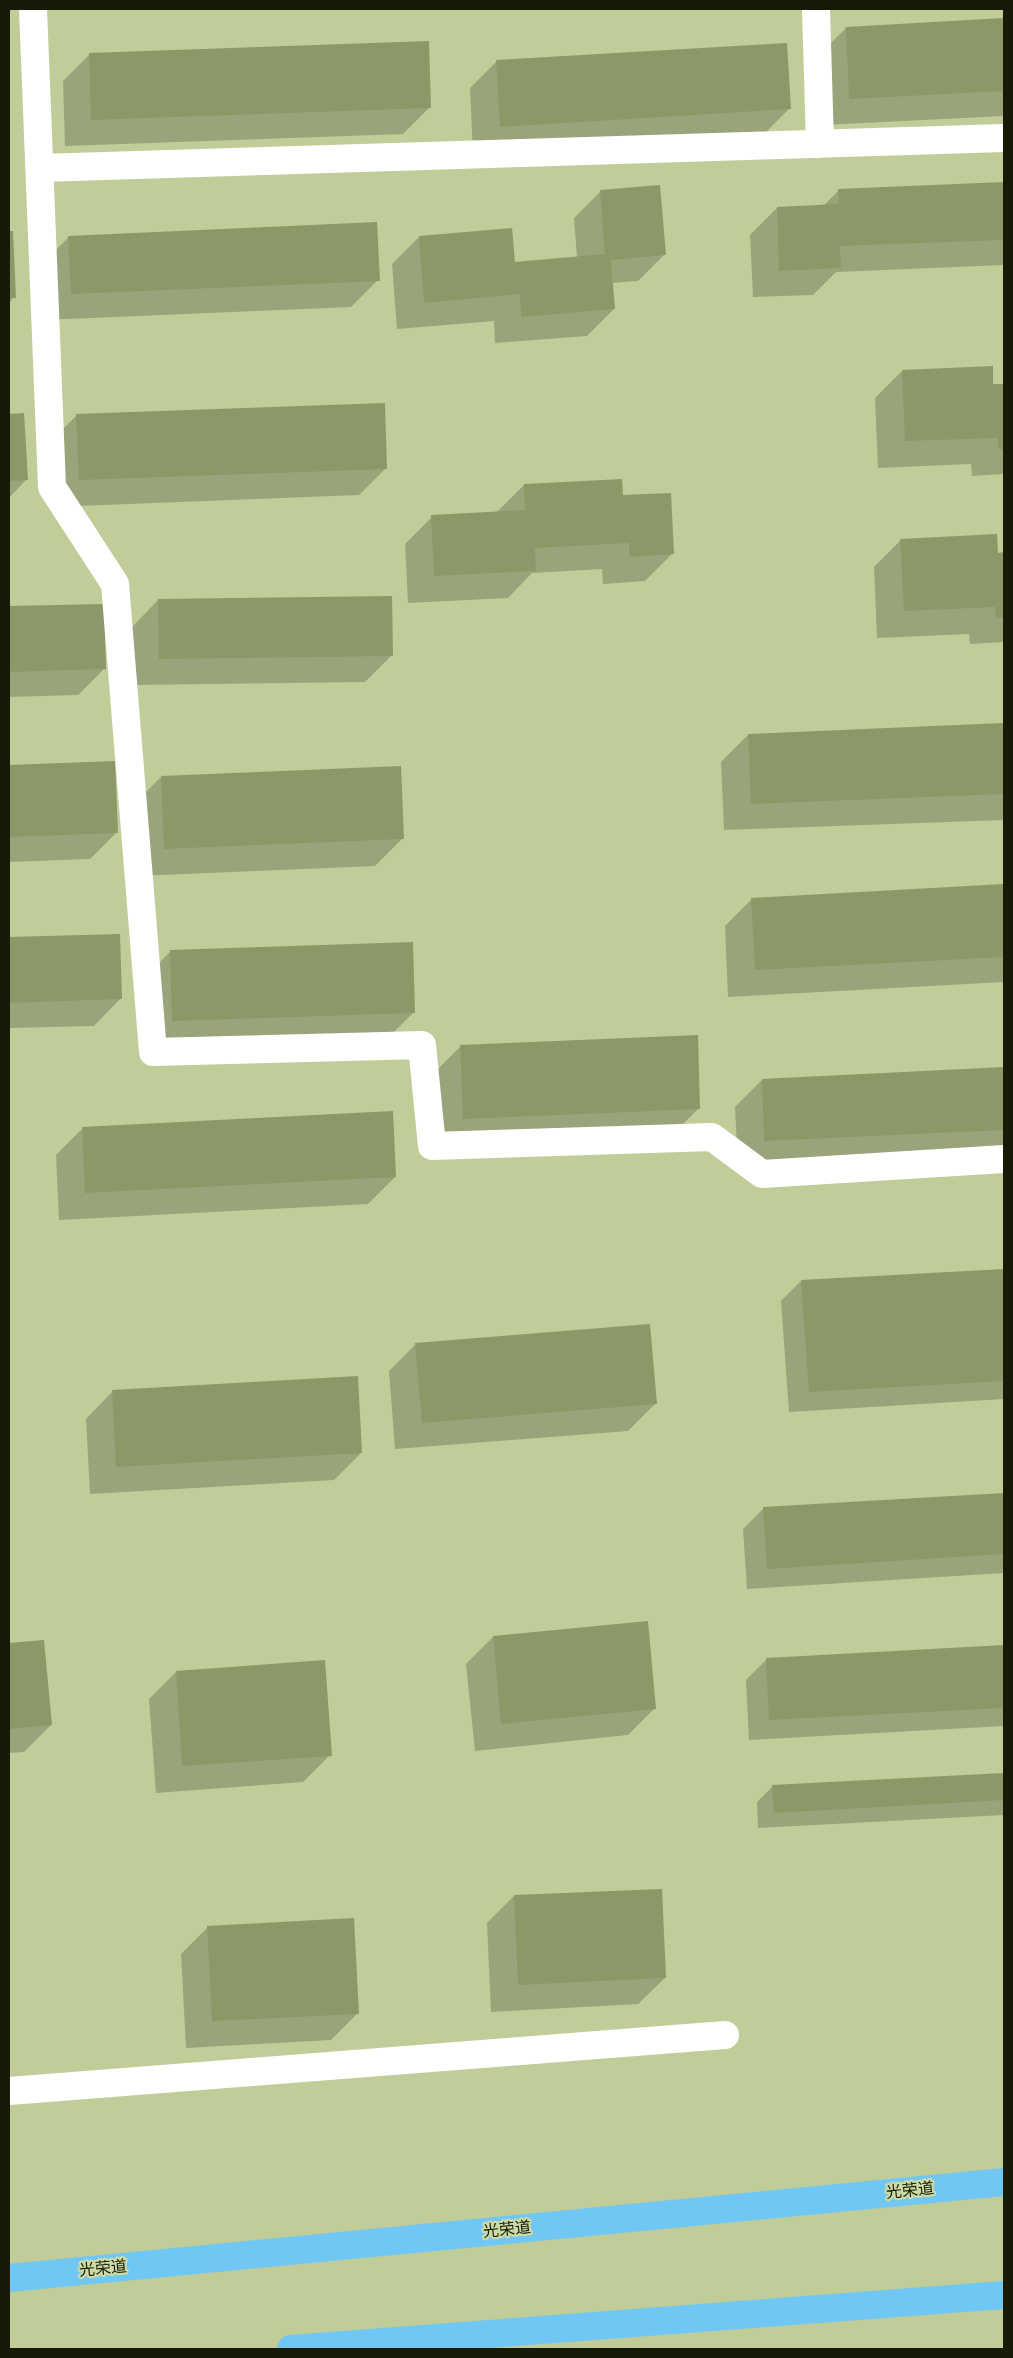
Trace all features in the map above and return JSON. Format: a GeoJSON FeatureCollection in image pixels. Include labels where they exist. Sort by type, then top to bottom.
{"type":"FeatureCollection","features":[{"type":"Feature","properties":{"kind":"main road","name":"光荣道"},"geometry":{"type":"LineString","coordinates":[[9,2278],[1004,2182]]}},
{"type":"Feature","properties":{"kind":"main road"},"geometry":{"type":"LineString","coordinates":[[291,2349],[1004,2295]]}},
{"type":"Feature","properties":{"kind":"street"},"geometry":{"type":"LineString","coordinates":[[33,9],[52,487],[115,584],[152,1052],[422,1045],[432,1146],[712,1137],[762,1174],[1004,1159]]}},
{"type":"Feature","properties":{"kind":"street"},"geometry":{"type":"LineString","coordinates":[[816,9],[820,144]]}},
{"type":"Feature","properties":{"kind":"street"},"geometry":{"type":"LineString","coordinates":[[40,168],[1004,138]]}},
{"type":"Feature","properties":{"kind":"street"},"geometry":{"type":"LineString","coordinates":[[9,2091],[725,2035]]}},
{"type":"Feature","properties":{"kind":"building"},"geometry":{"type":"Polygon","coordinates":[[[1004,18],[1004,91],[849,99],[846,27],[1004,18]]]}},
{"type":"Feature","properties":{"kind":"building"},"geometry":{"type":"Polygon","coordinates":[[[429,41],[431,108],[91,120],[89,53],[429,41]]]}},
{"type":"Feature","properties":{"kind":"building"},"geometry":{"type":"Polygon","coordinates":[[[787,43],[791,109],[500,127],[496,60],[787,43]]]}},
{"type":"Feature","properties":{"kind":"building"},"geometry":{"type":"Polygon","coordinates":[[[1004,182],[1004,240],[840,246],[841,268],[779,271],[777,207],[839,204],[838,189],[1004,182]]]}},
{"type":"Feature","properties":{"kind":"building"},"geometry":{"type":"Polygon","coordinates":[[[660,185],[666,255],[611,260],[615,309],[521,317],[520,294],[424,303],[419,236],[512,228],[515,262],[605,254],[600,190],[660,185]]]}},
{"type":"Feature","properties":{"kind":"building"},"geometry":{"type":"Polygon","coordinates":[[[377,222],[380,281],[71,294],[68,236],[377,222]]]}},
{"type":"Feature","properties":{"kind":"building"},"geometry":{"type":"Polygon","coordinates":[[[9,231],[13,231],[16,298],[9,298],[9,231]]]}},
{"type":"Feature","properties":{"kind":"building"},"geometry":{"type":"Polygon","coordinates":[[[993,366],[993,384],[1004,384],[1004,449],[998,449],[998,438],[905,441],[902,370],[993,366]]]}},
{"type":"Feature","properties":{"kind":"building"},"geometry":{"type":"Polygon","coordinates":[[[385,403],[387,469],[79,480],[76,414],[385,403]]]}},
{"type":"Feature","properties":{"kind":"building"},"geometry":{"type":"Polygon","coordinates":[[[24,413],[28,480],[9,481],[9,414],[24,413]]]}},
{"type":"Feature","properties":{"kind":"building"},"geometry":{"type":"Polygon","coordinates":[[[622,479],[623,495],[671,493],[674,554],[629,557],[629,543],[535,548],[536,571],[434,576],[431,515],[525,510],[524,484],[622,479]]]}},
{"type":"Feature","properties":{"kind":"building"},"geometry":{"type":"Polygon","coordinates":[[[997,534],[998,553],[1004,552],[1004,617],[996,618],[995,607],[904,611],[900,539],[997,534]]]}},
{"type":"Feature","properties":{"kind":"building"},"geometry":{"type":"Polygon","coordinates":[[[392,596],[393,656],[159,659],[158,599],[392,596]]]}},
{"type":"Feature","properties":{"kind":"building"},"geometry":{"type":"Polygon","coordinates":[[[104,604],[106,669],[9,672],[9,606],[104,604]]]}},
{"type":"Feature","properties":{"kind":"building"},"geometry":{"type":"Polygon","coordinates":[[[1004,723],[1004,794],[751,804],[748,734],[1004,723]]]}},
{"type":"Feature","properties":{"kind":"building"},"geometry":{"type":"Polygon","coordinates":[[[115,761],[118,833],[9,837],[9,765],[115,761]]]}},
{"type":"Feature","properties":{"kind":"building"},"geometry":{"type":"Polygon","coordinates":[[[401,766],[404,839],[164,849],[161,776],[401,766]]]}},
{"type":"Feature","properties":{"kind":"building"},"geometry":{"type":"Polygon","coordinates":[[[1004,884],[1004,957],[755,970],[751,898],[1004,884]]]}},
{"type":"Feature","properties":{"kind":"building"},"geometry":{"type":"Polygon","coordinates":[[[120,934],[122,999],[9,1003],[9,937],[120,934]]]}},
{"type":"Feature","properties":{"kind":"building"},"geometry":{"type":"Polygon","coordinates":[[[413,942],[415,1013],[172,1021],[170,950],[413,942]]]}},
{"type":"Feature","properties":{"kind":"building"},"geometry":{"type":"Polygon","coordinates":[[[698,1035],[700,1109],[463,1119],[460,1045],[698,1035]]]}},
{"type":"Feature","properties":{"kind":"building"},"geometry":{"type":"Polygon","coordinates":[[[1004,1067],[1004,1130],[764,1141],[762,1079],[1004,1067]]]}},
{"type":"Feature","properties":{"kind":"building"},"geometry":{"type":"Polygon","coordinates":[[[393,1111],[396,1177],[85,1193],[82,1127],[393,1111]]]}},
{"type":"Feature","properties":{"kind":"building"},"geometry":{"type":"Polygon","coordinates":[[[1004,1269],[1004,1381],[809,1392],[801,1280],[1004,1269]]]}},
{"type":"Feature","properties":{"kind":"building"},"geometry":{"type":"Polygon","coordinates":[[[650,1324],[657,1404],[422,1423],[415,1343],[650,1324]]]}},
{"type":"Feature","properties":{"kind":"building"},"geometry":{"type":"Polygon","coordinates":[[[358,1376],[362,1453],[116,1467],[112,1390],[358,1376]]]}},
{"type":"Feature","properties":{"kind":"building"},"geometry":{"type":"Polygon","coordinates":[[[1004,1493],[1004,1554],[767,1569],[763,1507],[1004,1493]]]}},
{"type":"Feature","properties":{"kind":"building"},"geometry":{"type":"Polygon","coordinates":[[[648,1621],[656,1709],[501,1724],[493,1636],[648,1621]]]}},
{"type":"Feature","properties":{"kind":"building"},"geometry":{"type":"Polygon","coordinates":[[[44,1640],[52,1725],[9,1729],[9,1643],[44,1640]]]}},
{"type":"Feature","properties":{"kind":"building"},"geometry":{"type":"Polygon","coordinates":[[[1004,1645],[1004,1708],[769,1720],[766,1658],[1004,1645]]]}},
{"type":"Feature","properties":{"kind":"building"},"geometry":{"type":"Polygon","coordinates":[[[325,1660],[332,1756],[182,1766],[176,1671],[325,1660]]]}},
{"type":"Feature","properties":{"kind":"building"},"geometry":{"type":"Polygon","coordinates":[[[1004,1773],[1004,1800],[774,1813],[772,1785],[1004,1773]]]}},
{"type":"Feature","properties":{"kind":"building"},"geometry":{"type":"Polygon","coordinates":[[[662,1889],[666,1978],[518,1985],[514,1895],[662,1889]]]}},
{"type":"Feature","properties":{"kind":"building"},"geometry":{"type":"Polygon","coordinates":[[[354,1918],[359,2014],[212,2021],[207,1926],[354,1918]]]}}]}
